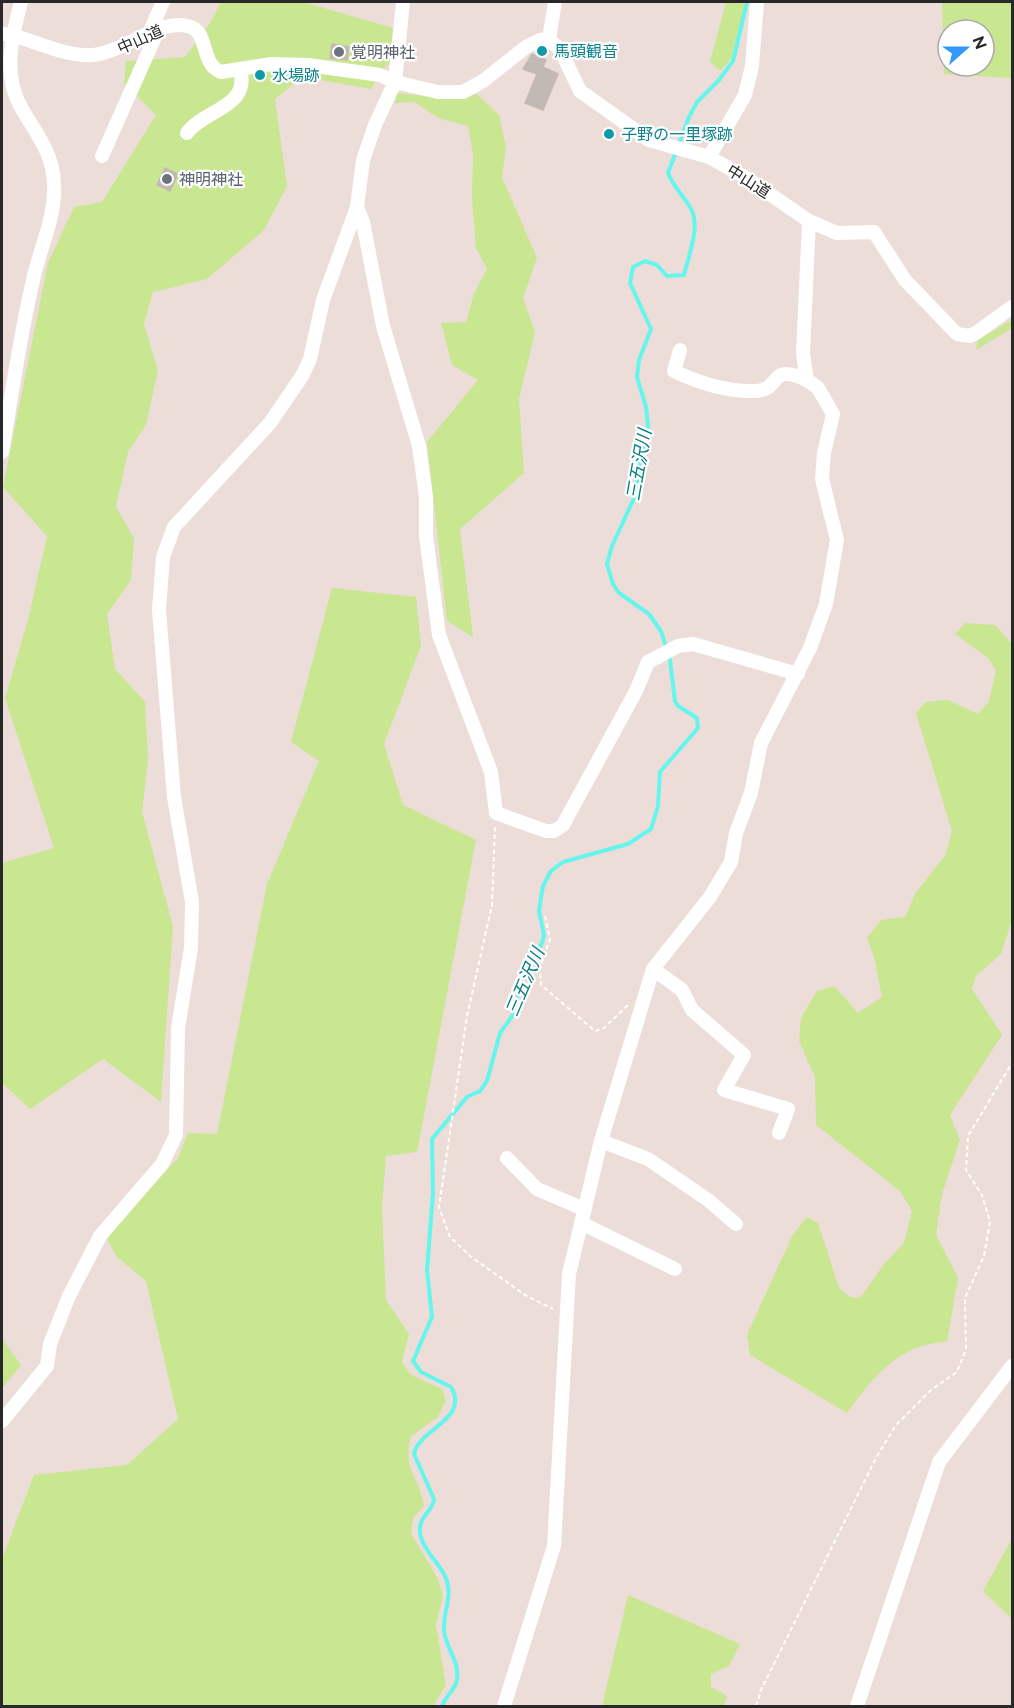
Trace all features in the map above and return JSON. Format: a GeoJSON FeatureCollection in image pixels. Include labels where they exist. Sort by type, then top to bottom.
{"type":"FeatureCollection","features":[{"type":"Feature","properties":{"kind":"street"},"geometry":{"type":"LineString","coordinates":[[2,452],[34,277],[54,203],[51,164],[40,138],[15,94],[11,78],[7,34],[21,2]]}},
{"type":"Feature","properties":{"kind":"street"},"geometry":{"type":"LineString","coordinates":[[102,156],[154,30],[163,2]]}},
{"type":"Feature","properties":{"kind":"street"},"geometry":{"type":"LineString","coordinates":[[2,1421],[47,1366],[50,1344],[69,1296],[100,1236],[162,1164],[178,1124],[178,1028],[191,948],[192,902],[174,797],[159,610],[163,557],[174,527],[270,423],[302,376],[315,340],[323,300],[357,207],[363,160],[375,125],[395,82],[403,2]]}},
{"type":"Feature","properties":{"kind":"street"},"geometry":{"type":"LineString","coordinates":[[549,39],[555,2]]}},
{"type":"Feature","properties":{"kind":"street"},"geometry":{"type":"LineString","coordinates":[[709,157],[745,94],[752,66],[756,2]]}},
{"type":"Feature","properties":{"kind":"street","name":"中山道"},"geometry":{"type":"LineString","coordinates":[[7,34],[89,55],[118,50],[154,30],[174,25],[193,28],[199,34],[214,70],[227,72],[272,64],[308,65],[380,75],[395,82],[438,92],[463,92],[483,81],[526,47],[540,40],[549,39],[561,51],[580,91],[650,140],[709,157],[745,177],[809,221],[842,234],[857,231],[874,232],[905,280],[957,334],[970,336],[1012,307]]}},
{"type":"Feature","properties":{"kind":"street"},"geometry":{"type":"LineString","coordinates":[[187,133],[198,120],[230,105],[240,88],[240,69]]}},
{"type":"Feature","properties":{"kind":"street"},"geometry":{"type":"LineString","coordinates":[[357,207],[363,222],[383,326],[419,446],[426,497],[426,536],[439,635],[491,772],[496,813],[546,831],[554,831],[563,825],[636,691],[648,662],[676,647],[693,644],[703,646],[798,674]]}},
{"type":"Feature","properties":{"kind":"street"},"geometry":{"type":"LineString","coordinates":[[807,380],[803,354],[809,221]]}},
{"type":"Feature","properties":{"kind":"street"},"geometry":{"type":"LineString","coordinates":[[504,1707],[554,1546],[569,1274],[601,1141],[653,969],[710,897],[731,862],[736,833],[751,793],[761,743],[798,674],[826,604],[837,540],[822,479],[824,453],[833,414],[818,388],[807,380],[788,372],[779,374],[771,384],[757,391],[705,385],[674,371],[680,350]]}},
{"type":"Feature","properties":{"kind":"street"},"geometry":{"type":"LineString","coordinates":[[653,969],[682,990],[692,1010],[744,1055],[724,1090],[788,1110],[779,1133]]}},
{"type":"Feature","properties":{"kind":"street"},"geometry":{"type":"LineString","coordinates":[[601,1141],[648,1159],[708,1200],[736,1224]]}},
{"type":"Feature","properties":{"kind":"street"},"geometry":{"type":"LineString","coordinates":[[507,1158],[537,1189],[675,1269]]}},
{"type":"Feature","properties":{"kind":"street"},"geometry":{"type":"LineString","coordinates":[[857,1707],[932,1490],[939,1462],[1012,1366]]}},
{"type":"Feature","properties":{"kind":"path"},"geometry":{"type":"LineString","coordinates":[[496,813],[492,904],[467,1016],[439,1207],[450,1237],[470,1256],[525,1295],[566,1315]]}},
{"type":"Feature","properties":{"kind":"path"},"geometry":{"type":"LineString","coordinates":[[545,916],[550,939],[540,968],[541,985],[595,1031],[604,1028],[638,995],[646,993]]}},
{"type":"Feature","properties":{"kind":"path"},"geometry":{"type":"LineString","coordinates":[[756,1707],[761,1690],[877,1456],[896,1425],[931,1390],[957,1372],[966,1349],[965,1298],[984,1256],[990,1222],[982,1195],[966,1170],[968,1136],[1012,1063]]}},
{"type":"Feature","properties":{"kind":"green space"},"geometry":{"type":"Polygon","coordinates":[[[221,2],[303,2],[393,28],[390,63],[384,68],[371,89],[302,77],[275,99],[287,186],[264,230],[207,279],[153,292],[144,324],[158,370],[146,425],[128,452],[116,507],[134,538],[131,580],[107,614],[115,669],[145,702],[148,760],[142,812],[173,926],[161,1102],[103,1059],[30,1109],[2,1083],[2,863],[54,848],[5,698],[28,620],[47,536],[3,487],[48,263],[74,207],[102,202],[156,115],[124,84],[126,61],[185,57],[210,23],[221,2]]]}},
{"type":"Feature","properties":{"kind":"green space"},"geometry":{"type":"Polygon","coordinates":[[[726,2],[745,2],[745,4],[731,59],[720,71],[710,62],[726,2]]]}},
{"type":"Feature","properties":{"kind":"green space"},"geometry":{"type":"Polygon","coordinates":[[[942,2],[1012,2],[1012,78],[996,77],[996,18],[942,18],[942,2]]]}},
{"type":"Feature","properties":{"kind":"green space"},"geometry":{"type":"Polygon","coordinates":[[[397,93],[434,97],[477,94],[499,115],[506,147],[502,177],[537,258],[523,298],[535,332],[519,399],[524,473],[460,529],[473,637],[447,621],[427,442],[478,380],[452,365],[441,323],[466,322],[474,294],[487,269],[476,248],[472,198],[473,154],[468,126],[438,118],[415,102],[395,103],[397,93]]]}},
{"type":"Feature","properties":{"kind":"green space"},"geometry":{"type":"Polygon","coordinates":[[[1012,320],[1012,328],[976,350],[978,340],[1012,320]]]}},
{"type":"Feature","properties":{"kind":"green space"},"geometry":{"type":"Polygon","coordinates":[[[332,588],[416,597],[421,646],[384,744],[403,805],[476,840],[417,1152],[386,1156],[382,1207],[386,1300],[409,1334],[402,1362],[411,1375],[442,1389],[446,1400],[438,1417],[411,1436],[409,1458],[424,1506],[413,1518],[411,1533],[438,1579],[443,1596],[436,1625],[446,1685],[433,1706],[2,1706],[2,1559],[34,1475],[127,1465],[178,1419],[146,1281],[117,1257],[106,1237],[178,1158],[188,1133],[217,1134],[267,884],[319,761],[291,742],[332,588]]]}},
{"type":"Feature","properties":{"kind":"green space"},"geometry":{"type":"Polygon","coordinates":[[[965,623],[995,625],[1012,644],[1012,920],[1001,954],[976,976],[972,989],[1002,1035],[950,1115],[960,1140],[942,1194],[936,1235],[958,1278],[947,1342],[915,1348],[889,1364],[847,1413],[750,1355],[747,1335],[792,1236],[807,1217],[818,1223],[839,1288],[850,1297],[860,1298],[884,1264],[904,1243],[912,1211],[900,1191],[816,1125],[815,1077],[799,1041],[801,1018],[817,991],[834,986],[858,1013],[882,997],[874,957],[867,938],[881,920],[905,917],[915,894],[946,854],[952,831],[916,713],[926,702],[948,700],[978,714],[989,701],[996,670],[987,657],[955,634],[965,623]]]}},
{"type":"Feature","properties":{"kind":"green space"},"geometry":{"type":"Polygon","coordinates":[[[2,1338],[21,1365],[2,1389],[2,1338]]]}},
{"type":"Feature","properties":{"kind":"green space"},"geometry":{"type":"Polygon","coordinates":[[[1012,1539],[1012,1619],[983,1591],[1012,1539]]]}},
{"type":"Feature","properties":{"kind":"green space"},"geometry":{"type":"Polygon","coordinates":[[[628,1595],[740,1644],[729,1666],[711,1674],[711,1687],[727,1696],[724,1706],[602,1706],[628,1595]]]}},
{"type":"Feature","properties":{"kind":"building","name":"覚明神社"},"geometry":{"type":"Polygon","coordinates":[[[332,44],[349,47],[347,60],[330,58],[332,44]]]}},
{"type":"Feature","properties":{"kind":"building"},"geometry":{"type":"Polygon","coordinates":[[[532,54],[546,60],[543,67],[558,74],[543,110],[525,103],[537,74],[523,69],[532,54]]]}},
{"type":"Feature","properties":{"kind":"building","name":"神明神社"},"geometry":{"type":"Polygon","coordinates":[[[165,168],[178,174],[170,191],[157,185],[165,168]]]}},
{"type":"Feature","properties":{"kind":"waterway","name":"三五沢川"},"geometry":{"type":"LineString","coordinates":[[442,1706],[457,1679],[456,1667],[444,1630],[448,1583],[420,1534],[421,1523],[432,1507],[434,1499],[414,1454],[425,1437],[449,1416],[454,1408],[455,1398],[451,1387],[421,1372],[413,1361],[432,1317],[427,1270],[433,1193],[432,1139],[467,1097],[480,1091],[487,1081],[500,1033],[513,1015],[522,979],[542,943],[544,935],[539,911],[543,886],[551,871],[563,862],[628,844],[651,829],[658,806],[660,772],[698,728],[697,718],[678,706],[675,701],[670,660],[661,631],[649,614],[619,593],[613,584],[607,564],[612,546],[636,494],[638,470],[648,426],[646,407],[637,377],[639,360],[651,329],[630,283],[633,267],[645,261],[657,265],[667,276],[684,275],[693,242],[694,216],[668,173],[697,102],[719,80],[733,61],[747,2]]}},
{"type":"Feature","properties":{"kind":"place","name":"馬頭観音"},"geometry":{"type":"Point","coordinates":[542,51]}},
{"type":"Feature","properties":{"kind":"place","name":"覚明神社"},"geometry":{"type":"Point","coordinates":[339,52]}},
{"type":"Feature","properties":{"kind":"place","name":"水場跡"},"geometry":{"type":"Point","coordinates":[260,75]}},
{"type":"Feature","properties":{"kind":"place","name":"子野の一里塚跡"},"geometry":{"type":"Point","coordinates":[609,134]}},
{"type":"Feature","properties":{"kind":"place","name":"神明神社"},"geometry":{"type":"Point","coordinates":[167,179]}}]}
